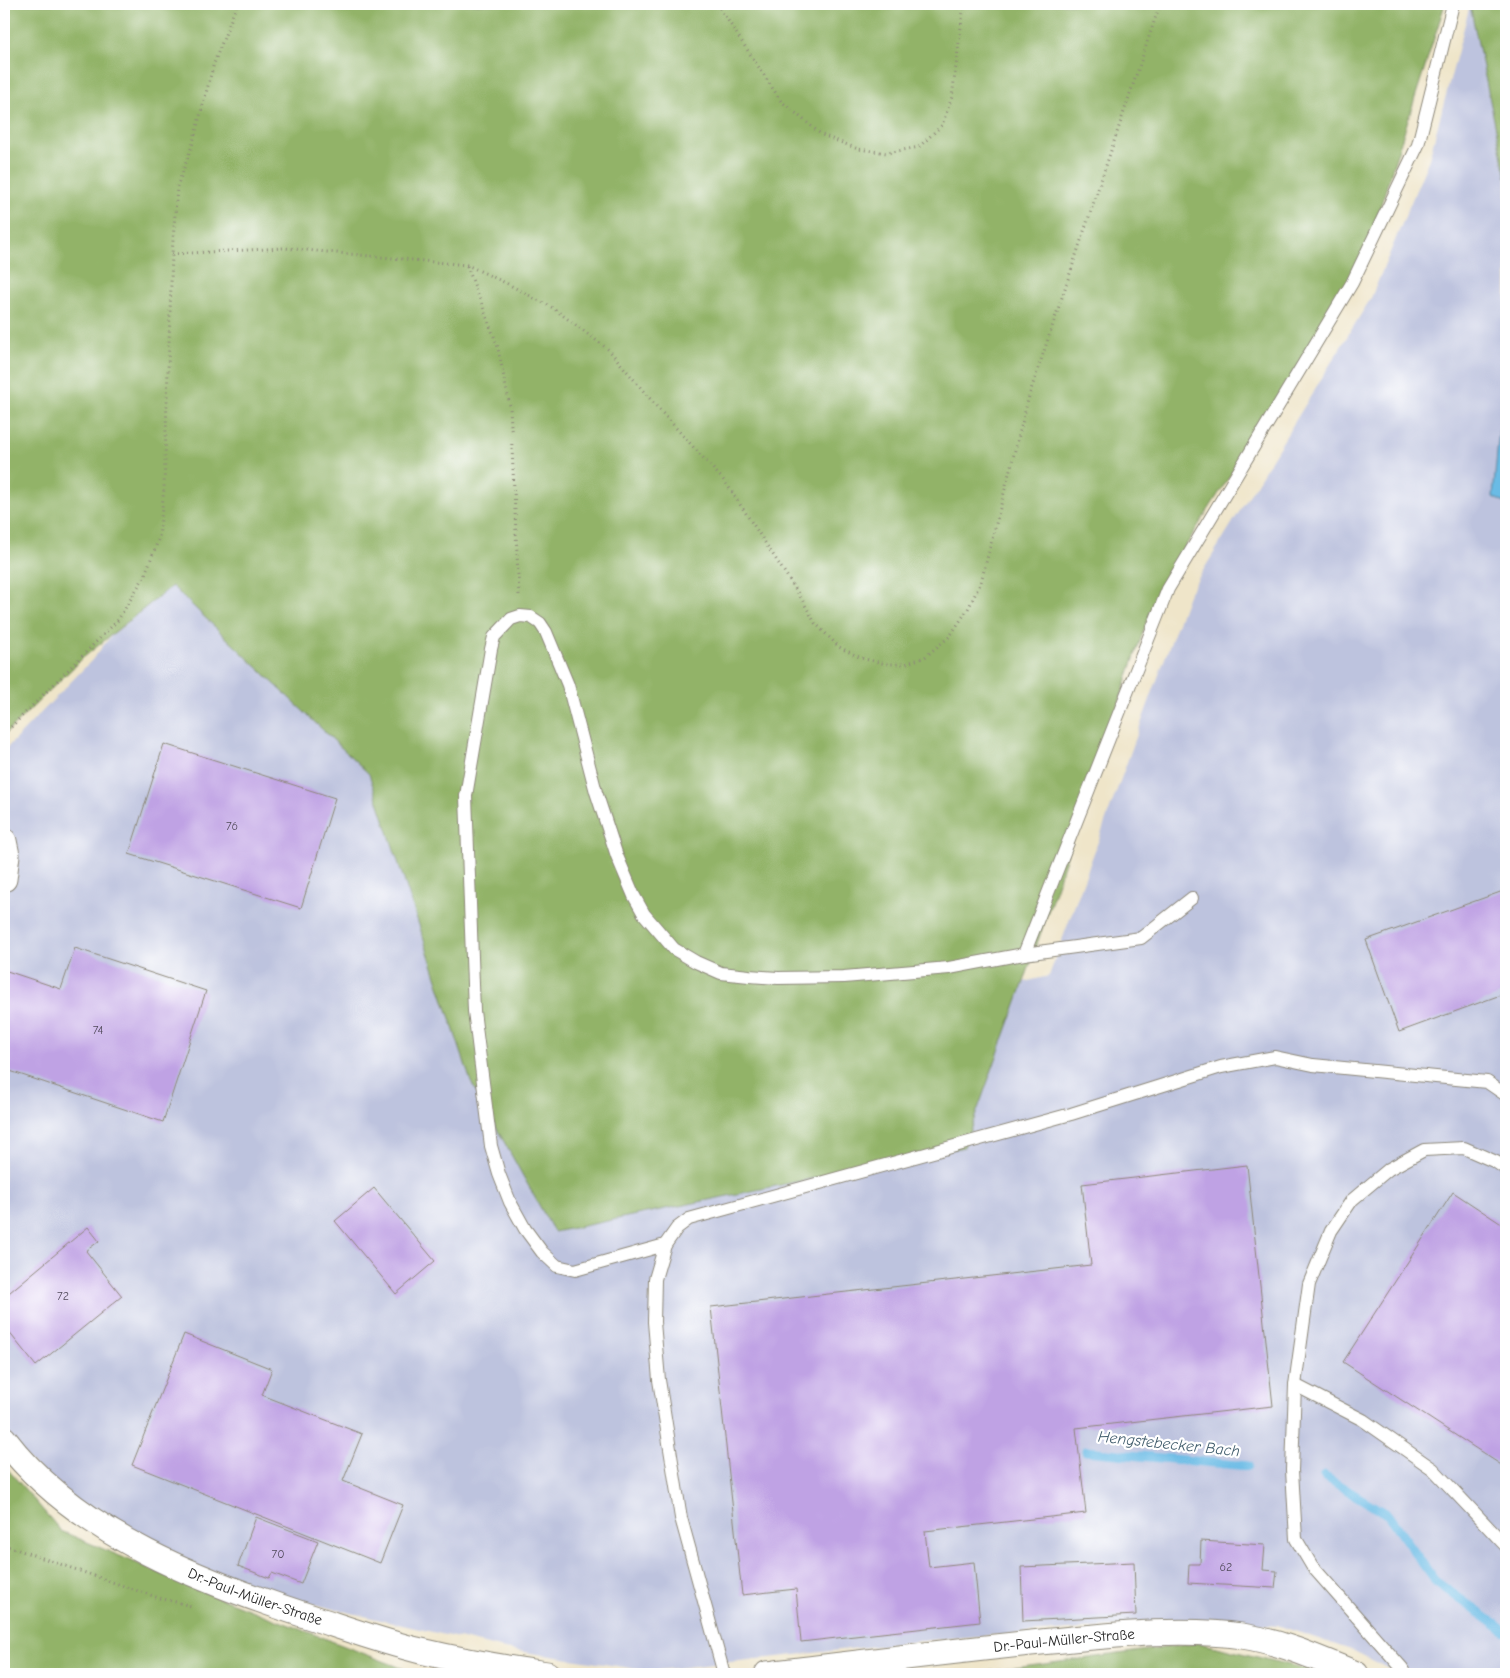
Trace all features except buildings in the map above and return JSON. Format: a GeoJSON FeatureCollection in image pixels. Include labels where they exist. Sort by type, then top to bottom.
{"type":"FeatureCollection","features":[{"type":"Feature","properties":{"kind":"street"},"geometry":{"type":"LineString","coordinates":[[4,841],[6,855],[4,879]]}},
{"type":"Feature","properties":{"kind":"street","name":"Dr.-Paul-Müller-Straße"},"geometry":{"type":"LineString","coordinates":[[4,1439],[17,1457],[70,1506],[93,1522],[176,1566],[256,1600],[418,1651],[480,1664],[547,1674]]}},
{"type":"Feature","properties":{"kind":"street","name":"Dr.-Paul-Müller-Straße"},"geometry":{"type":"LineString","coordinates":[[767,1674],[947,1651],[1090,1637],[1202,1632],[1244,1637],[1289,1647],[1356,1674]]}},
{"type":"Feature","properties":{"kind":"lane"},"geometry":{"type":"LineString","coordinates":[[1024,954],[1168,589],[1352,283],[1418,145],[1453,4]]}},
{"type":"Feature","properties":{"kind":"lane"},"geometry":{"type":"LineString","coordinates":[[665,1245],[575,1270],[556,1266],[542,1252],[525,1229],[510,1202],[491,1146],[474,1012],[466,796],[494,637],[511,619],[520,616],[531,617],[540,624],[552,643],[568,685],[596,792],[617,856],[644,914],[674,949],[696,962],[721,973],[778,978],[844,977],[949,968],[1024,954],[1141,938],[1192,898]]}},
{"type":"Feature","properties":{"kind":"lane"},"geometry":{"type":"LineString","coordinates":[[724,1674],[680,1518],[659,1380],[654,1322],[655,1279],[665,1245],[677,1228],[689,1219],[1071,1114],[1230,1065],[1275,1057],[1313,1065],[1487,1082],[1506,1095]]}},
{"type":"Feature","properties":{"kind":"lane"},"geometry":{"type":"LineString","coordinates":[[1406,1674],[1312,1566],[1296,1538],[1292,1470],[1295,1385],[1309,1284],[1330,1232],[1352,1200],[1389,1168],[1424,1150],[1464,1148],[1496,1162],[1506,1169]]}},
{"type":"Feature","properties":{"kind":"lane"},"geometry":{"type":"LineString","coordinates":[[1295,1385],[1363,1420],[1433,1469],[1506,1546]]}},
{"type":"Feature","properties":{"kind":"path"},"geometry":{"type":"LineString","coordinates":[[4,734],[118,620],[144,576],[159,538],[164,488],[172,254],[177,186],[192,146],[214,63],[237,4]]}},
{"type":"Feature","properties":{"kind":"path"},"geometry":{"type":"LineString","coordinates":[[717,4],[781,101],[822,135],[858,148],[887,153],[919,147],[942,125],[952,97],[964,4]]}},
{"type":"Feature","properties":{"kind":"path"},"geometry":{"type":"LineString","coordinates":[[172,254],[284,248],[467,265],[553,308],[609,350],[657,407],[726,483],[800,596],[814,623],[839,647],[861,658],[886,664],[905,664],[925,657],[950,636],[968,609],[981,582],[1030,396],[1160,4]]}},
{"type":"Feature","properties":{"kind":"path"},"geometry":{"type":"LineString","coordinates":[[467,265],[498,344],[510,406],[520,616]]}},
{"type":"Feature","properties":{"kind":"path"},"geometry":{"type":"LineString","coordinates":[[4,1545],[156,1597],[195,1607]]}},
{"type":"Feature","properties":{"kind":"shaded area"},"geometry":{"type":"Polygon","coordinates":[[[1470,5],[1506,177],[1506,1674],[1400,1674],[1354,1651],[1280,1626],[1199,1621],[939,1639],[650,1671],[505,1649],[231,1585],[93,1522],[4,1436],[4,751],[92,660],[111,636],[172,586],[369,774],[471,1082],[964,1147],[1024,982],[1049,976],[1188,595],[1371,298],[1429,159],[1470,5]]]}},
{"type":"Feature","properties":{"kind":"green space"},"geometry":{"type":"Polygon","coordinates":[[[4,4],[1445,4],[1360,270],[1157,591],[1024,982],[964,1147],[554,1232],[471,1082],[369,774],[172,586],[84,657],[4,735],[4,4]]]}},
{"type":"Feature","properties":{"kind":"green space"},"geometry":{"type":"Polygon","coordinates":[[[1506,4],[1506,177],[1470,5],[1506,4]]]}},
{"type":"Feature","properties":{"kind":"green space"},"geometry":{"type":"Polygon","coordinates":[[[4,1465],[61,1531],[209,1594],[417,1674],[4,1674],[4,1465]]]}},
{"type":"Feature","properties":{"kind":"green space"},"geometry":{"type":"Polygon","coordinates":[[[1200,1643],[1327,1674],[970,1674],[1200,1643]]]}},
{"type":"Feature","properties":{"kind":"water"},"geometry":{"type":"Polygon","coordinates":[[[1506,420],[1506,504],[1493,497],[1499,430],[1506,420]]]}},
{"type":"Feature","properties":{"kind":"waterway","name":"Hengstebecker Bach"},"geometry":{"type":"LineString","coordinates":[[1086,1451],[1248,1466]]}},
{"type":"Feature","properties":{"kind":"waterway","name":"Hengstebecker Bach"},"geometry":{"type":"LineString","coordinates":[[1324,1476],[1388,1515],[1435,1581],[1506,1632]]}}]}
